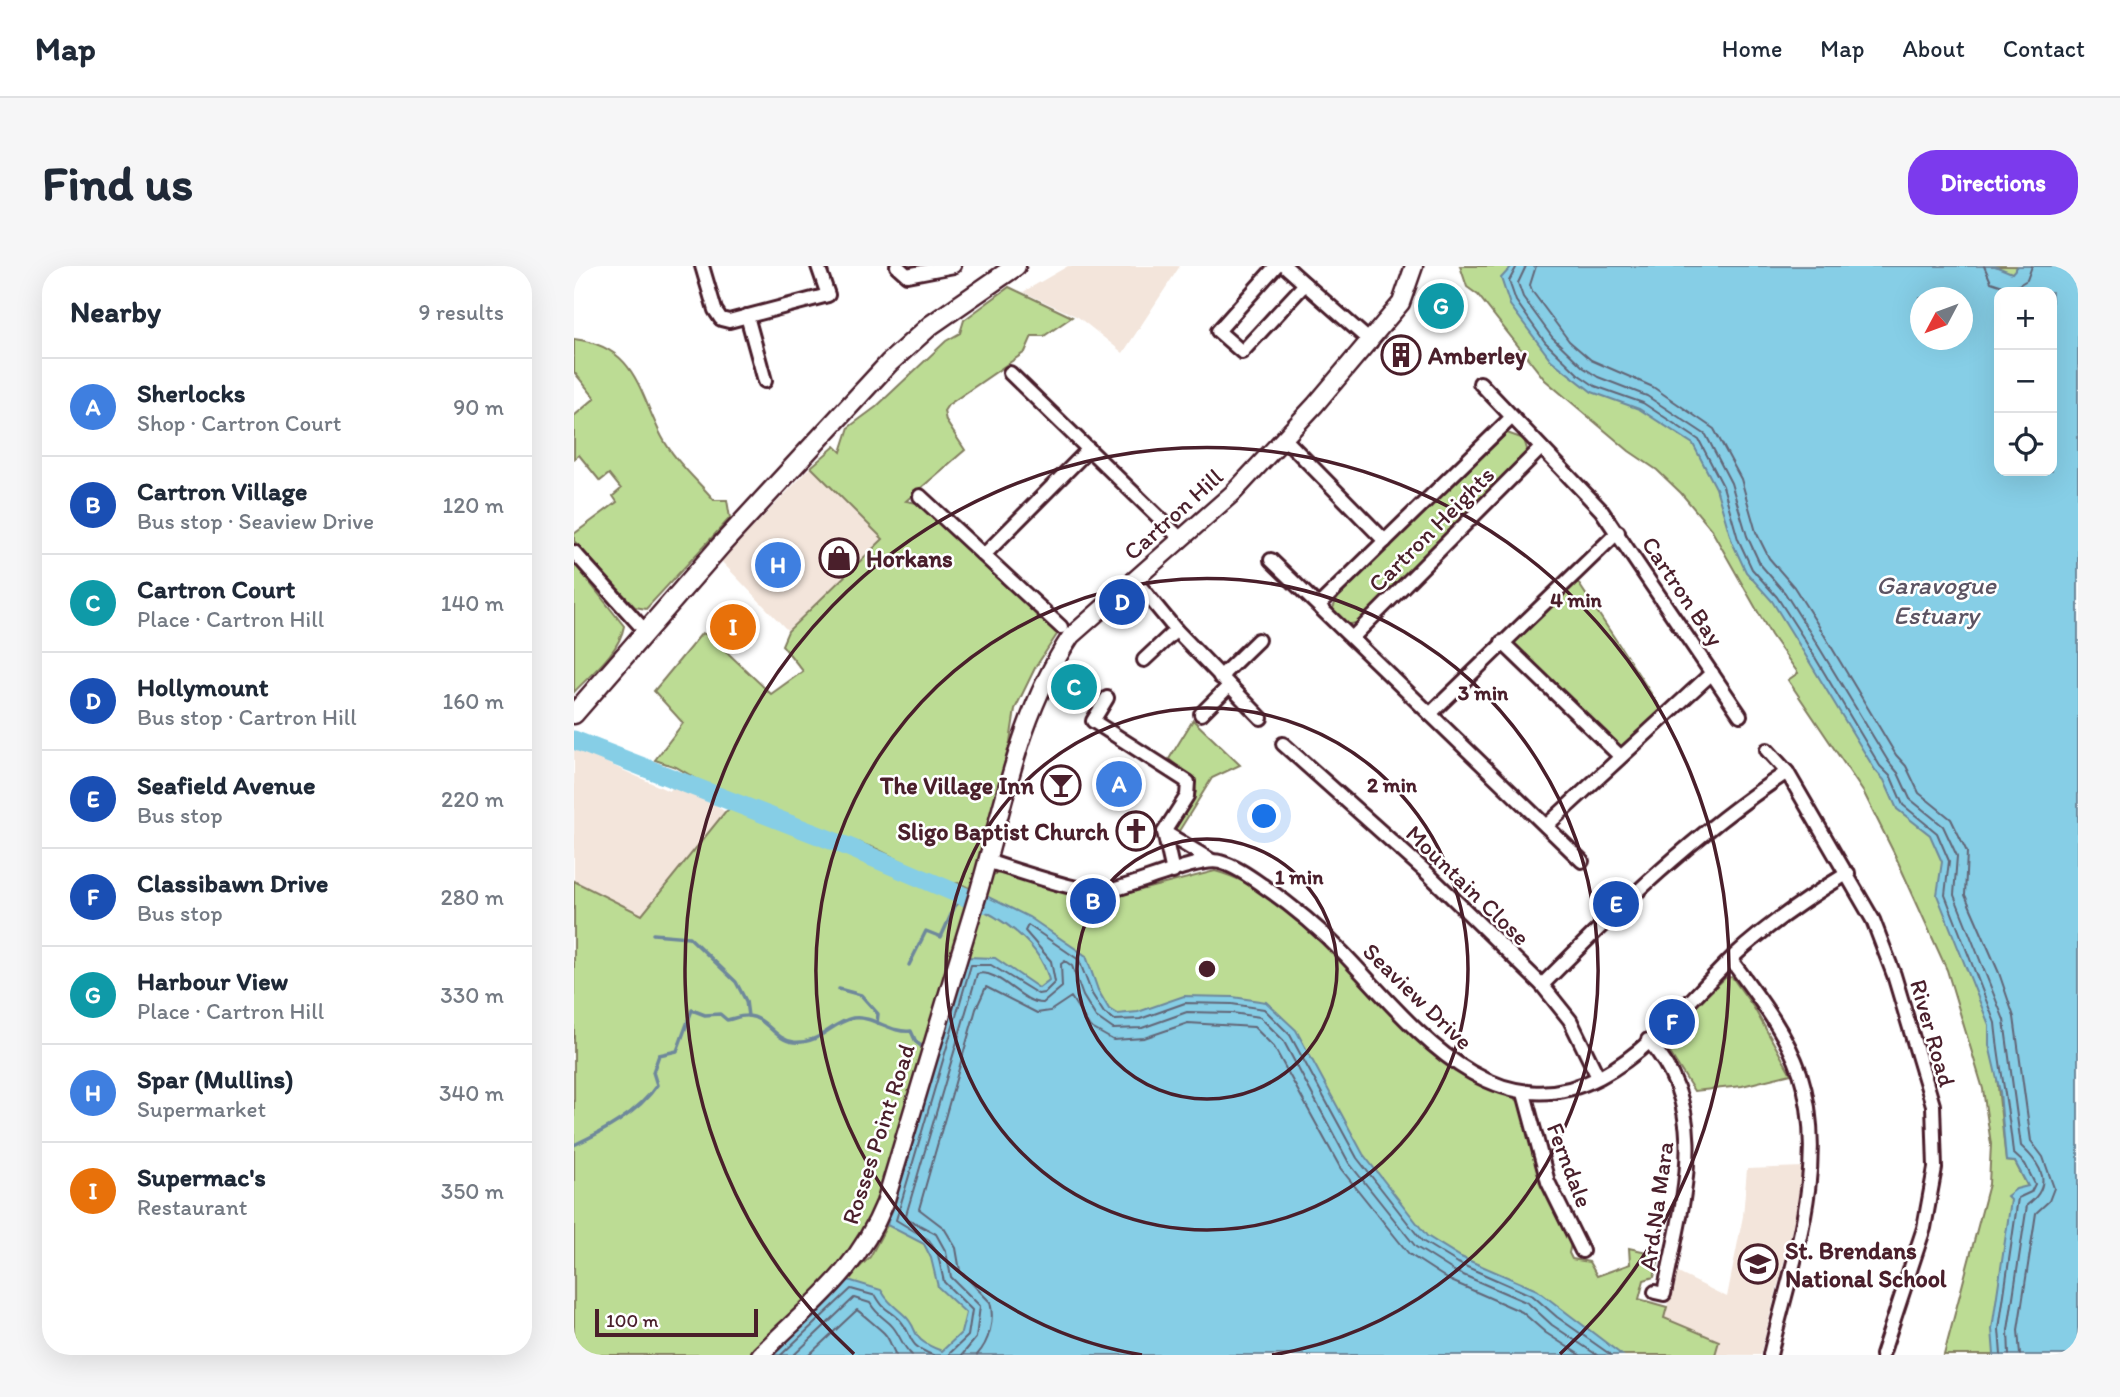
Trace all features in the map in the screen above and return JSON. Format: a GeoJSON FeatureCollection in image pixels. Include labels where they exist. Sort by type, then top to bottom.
{"type":"FeatureCollection","features":[{"type":"Feature","properties":{"kind":"highway"},"geometry":{"type":"LineString","coordinates":[[574,714],[889,363],[931,325],[1016,266]]}},
{"type":"Feature","properties":{"kind":"main road","name":"Cartron Hill"},"geometry":{"type":"LineString","coordinates":[[978,891],[1020,740],[1053,662],[1071,636],[1233,493],[1284,438],[1371,342],[1401,303],[1412,268]]}},
{"type":"Feature","properties":{"kind":"main road","name":"Rosses Point Road"},"geometry":{"type":"LineString","coordinates":[[760,1355],[852,1265],[874,1229],[978,891]]}},
{"type":"Feature","properties":{"kind":"street"},"geometry":{"type":"LineString","coordinates":[[702,266],[715,310],[721,320],[828,295],[818,266]]}},
{"type":"Feature","properties":{"kind":"street"},"geometry":{"type":"LineString","coordinates":[[898,266],[907,275],[954,266]]}},
{"type":"Feature","properties":{"kind":"street"},"geometry":{"type":"LineString","coordinates":[[1276,266],[1218,331],[1242,352],[1305,284]]}},
{"type":"Feature","properties":{"kind":"street"},"geometry":{"type":"LineString","coordinates":[[1286,266],[1371,342]]}},
{"type":"Feature","properties":{"kind":"street"},"geometry":{"type":"LineString","coordinates":[[747,316],[765,381]]}},
{"type":"Feature","properties":{"kind":"street"},"geometry":{"type":"LineString","coordinates":[[1010,373],[1180,538]]}},
{"type":"Feature","properties":{"kind":"street"},"geometry":{"type":"LineString","coordinates":[[1480,383],[1541,449]]}},
{"type":"Feature","properties":{"kind":"street","name":"Cartron Heights"},"geometry":{"type":"LineString","coordinates":[[1319,606],[1512,417]]}},
{"type":"Feature","properties":{"kind":"street","name":"Cartron Heights"},"geometry":{"type":"LineString","coordinates":[[1284,438],[1385,541]]}},
{"type":"Feature","properties":{"kind":"street"},"geometry":{"type":"LineString","coordinates":[[984,555],[1089,449]]}},
{"type":"Feature","properties":{"kind":"street","name":"Cartron Heights"},"geometry":{"type":"LineString","coordinates":[[1352,638],[1541,449]]}},
{"type":"Feature","properties":{"kind":"street","name":"Cartron Bay"},"geometry":{"type":"LineString","coordinates":[[1541,449],[1584,490],[1618,532],[1646,580],[1740,715]]}},
{"type":"Feature","properties":{"kind":"street"},"geometry":{"type":"LineString","coordinates":[[920,496],[1061,627]]}},
{"type":"Feature","properties":{"kind":"street","name":"Cartron Bay"},"geometry":{"type":"LineString","coordinates":[[1430,714],[1618,532]]}},
{"type":"Feature","properties":{"kind":"street"},"geometry":{"type":"LineString","coordinates":[[574,552],[646,632]]}},
{"type":"Feature","properties":{"kind":"street"},"geometry":{"type":"LineString","coordinates":[[1271,560],[1582,862]]}},
{"type":"Feature","properties":{"kind":"street"},"geometry":{"type":"LineString","coordinates":[[1133,579],[1176,630],[1261,718]]}},
{"type":"Feature","properties":{"kind":"street"},"geometry":{"type":"LineString","coordinates":[[1144,660],[1176,630]]}},
{"type":"Feature","properties":{"kind":"street"},"geometry":{"type":"LineString","coordinates":[[1201,714],[1258,640]]}},
{"type":"Feature","properties":{"kind":"street"},"geometry":{"type":"LineString","coordinates":[[1502,642],[1620,756]]}},
{"type":"Feature","properties":{"kind":"street","name":"Cartron Bay"},"geometry":{"type":"LineString","coordinates":[[1546,826],[1712,673]]}},
{"type":"Feature","properties":{"kind":"street"},"geometry":{"type":"LineString","coordinates":[[1107,698],[1093,721],[1188,782],[1187,796],[1164,832],[1173,872]]}},
{"type":"Feature","properties":{"kind":"street","name":"Mountain Close"},"geometry":{"type":"LineString","coordinates":[[1283,744],[1425,871],[1542,985],[1570,1020],[1598,1077]]}},
{"type":"Feature","properties":{"kind":"street","name":"River Road"},"geometry":{"type":"LineString","coordinates":[[1767,750],[1787,772],[1873,920],[1894,975],[1933,1105],[1935,1168],[1924,1227],[1882,1355]]}},
{"type":"Feature","properties":{"kind":"street"},"geometry":{"type":"LineString","coordinates":[[1542,985],[1678,852],[1728,811],[1787,772]]}},
{"type":"Feature","properties":{"kind":"street","name":"Seaview Drive"},"geometry":{"type":"LineString","coordinates":[[1164,832],[1212,861],[1248,876],[1295,909],[1442,1053],[1464,1069],[1524,1093],[1552,1094],[1598,1077],[1648,1040],[1731,960],[1793,907],[1848,873]]}},
{"type":"Feature","properties":{"kind":"street"},"geometry":{"type":"LineString","coordinates":[[986,861],[1094,892],[1124,887],[1212,861]]}},
{"type":"Feature","properties":{"kind":"street"},"geometry":{"type":"LineString","coordinates":[[1731,960],[1758,996],[1800,1073],[1812,1143],[1807,1200],[1770,1355]]}},
{"type":"Feature","properties":{"kind":"street","name":"Ard Na Mara"},"geometry":{"type":"LineString","coordinates":[[1648,1040],[1665,1059],[1685,1103],[1688,1142],[1684,1188],[1664,1294],[1655,1292]]}},
{"type":"Feature","properties":{"kind":"street","name":"Ferndale"},"geometry":{"type":"LineString","coordinates":[[1524,1093],[1548,1182],[1582,1251]]}},
{"type":"Feature","properties":{"kind":"shaded area"},"geometry":{"type":"Polygon","coordinates":[[[1068,266],[1180,266],[1123,353],[1078,317],[1023,292],[1068,266]]]}},
{"type":"Feature","properties":{"kind":"shaded area"},"geometry":{"type":"Polygon","coordinates":[[[811,467],[883,539],[788,631],[721,561],[811,467]]]}},
{"type":"Feature","properties":{"kind":"shaded area"},"geometry":{"type":"Polygon","coordinates":[[[574,748],[669,791],[674,785],[708,799],[725,812],[642,915],[574,881],[574,748]]]}},
{"type":"Feature","properties":{"kind":"shaded area","name":"St. Brendans National School"},"geometry":{"type":"Polygon","coordinates":[[[1803,1167],[1796,1214],[1760,1355],[1715,1355],[1718,1340],[1664,1318],[1676,1272],[1727,1297],[1743,1216],[1747,1169],[1803,1167]]]}},
{"type":"Feature","properties":{"kind":"green space","name":"Garavogue Estuary"},"geometry":{"type":"Polygon","coordinates":[[[1460,266],[2051,266],[2009,287],[1994,287],[1994,476],[1998,476],[1996,1068],[2006,1161],[2015,1162],[2028,1187],[2037,1355],[1944,1355],[1989,1184],[1991,1144],[1983,1089],[1947,970],[1864,793],[1788,680],[1798,673],[1771,635],[1711,529],[1681,493],[1657,470],[1629,451],[1545,380],[1478,295],[1467,287],[1460,266]]]}},
{"type":"Feature","properties":{"kind":"green space"},"geometry":{"type":"Polygon","coordinates":[[[1009,287],[1072,317],[1044,336],[1032,336],[1025,352],[948,405],[944,411],[946,421],[965,450],[906,501],[917,503],[1058,633],[1035,668],[1015,709],[1010,742],[971,889],[959,883],[948,884],[877,849],[726,796],[676,767],[655,760],[683,723],[654,691],[702,633],[710,636],[771,694],[803,671],[782,645],[788,631],[883,539],[811,467],[835,446],[841,452],[849,427],[876,407],[946,341],[960,333],[964,320],[1009,287]]]}},
{"type":"Feature","properties":{"kind":"green space"},"geometry":{"type":"Polygon","coordinates":[[[574,339],[611,351],[623,361],[633,374],[662,437],[673,454],[714,500],[727,500],[730,518],[646,609],[635,607],[574,541],[574,534],[617,502],[613,496],[621,489],[609,474],[600,481],[579,455],[574,459],[574,416],[595,398],[574,372],[574,339]]]}},
{"type":"Feature","properties":{"kind":"green space"},"geometry":{"type":"Polygon","coordinates":[[[1507,433],[1524,439],[1529,456],[1362,622],[1345,625],[1332,610],[1339,595],[1507,433]]]}},
{"type":"Feature","properties":{"kind":"green space"},"geometry":{"type":"Polygon","coordinates":[[[574,563],[624,626],[611,654],[574,692],[574,563]]]}},
{"type":"Feature","properties":{"kind":"green space"},"geometry":{"type":"Polygon","coordinates":[[[1577,581],[1662,710],[1620,749],[1510,644],[1577,581]]]}},
{"type":"Feature","properties":{"kind":"green space"},"geometry":{"type":"Polygon","coordinates":[[[1193,720],[1240,765],[1212,778],[1179,831],[1175,829],[1175,824],[1196,792],[1194,781],[1169,759],[1193,720]]]}},
{"type":"Feature","properties":{"kind":"green space"},"geometry":{"type":"Polygon","coordinates":[[[732,808],[849,848],[924,887],[969,902],[883,1191],[856,1239],[825,1280],[751,1355],[574,1355],[574,881],[642,915],[725,812],[732,808]]]}},
{"type":"Feature","properties":{"kind":"green space"},"geometry":{"type":"Polygon","coordinates":[[[1215,871],[1248,884],[1279,904],[1309,929],[1394,1017],[1449,1066],[1504,1092],[1520,1103],[1572,1239],[1569,1253],[1572,1259],[1589,1262],[1597,1276],[1630,1264],[1629,1248],[1660,1255],[1654,1277],[1644,1280],[1639,1299],[1667,1307],[1664,1318],[1719,1341],[1715,1355],[771,1355],[870,1257],[887,1225],[989,876],[1003,872],[1098,901],[1215,871]]]}},
{"type":"Feature","properties":{"kind":"green space"},"geometry":{"type":"Polygon","coordinates":[[[1732,977],[1754,1008],[1791,1074],[1742,1086],[1694,1091],[1663,1042],[1664,1037],[1725,978],[1732,977]]]}},
{"type":"Feature","properties":{"kind":"water","name":"Garavogue Estuary"},"geometry":{"type":"Polygon","coordinates":[[[1512,266],[1995,266],[2012,273],[2018,266],[2078,266],[2078,1355],[1994,1355],[1992,1329],[2011,1200],[2007,1196],[2016,1189],[2028,1186],[2015,1162],[2006,1161],[2000,1092],[1989,1045],[1989,1025],[1937,895],[1942,862],[1930,835],[1897,809],[1884,780],[1875,770],[1772,601],[1746,572],[1732,542],[1716,488],[1693,444],[1639,409],[1592,392],[1551,360],[1510,305],[1501,278],[1512,266]]]}},
{"type":"Feature","properties":{"kind":"water"},"geometry":{"type":"Polygon","coordinates":[[[984,895],[1029,917],[1086,956],[1098,990],[1109,1009],[1117,1014],[1138,1012],[1184,996],[1233,997],[1266,1002],[1296,1030],[1363,1154],[1427,1236],[1461,1257],[1537,1290],[1622,1355],[771,1355],[848,1280],[881,1290],[909,1320],[918,1337],[930,1346],[942,1351],[961,1333],[966,1313],[938,1287],[931,1258],[924,1244],[887,1225],[966,957],[995,958],[1039,988],[1049,980],[1032,947],[1013,929],[981,909],[984,895]]]}},
{"type":"Feature","properties":{"kind":"waterway"},"geometry":{"type":"LineString","coordinates":[[574,740],[846,846],[982,904]]}},
{"type":"Feature","properties":{"kind":"waterway"},"geometry":{"type":"LineString","coordinates":[[909,965],[926,931],[941,937],[955,906],[964,897]]}},
{"type":"Feature","properties":{"kind":"waterway"},"geometry":{"type":"LineString","coordinates":[[653,934],[689,937],[736,982],[746,1001],[748,1016]]}},
{"type":"Feature","properties":{"kind":"waterway"},"geometry":{"type":"LineString","coordinates":[[839,989],[861,995],[878,1014],[877,1023]]}},
{"type":"Feature","properties":{"kind":"waterway"},"geometry":{"type":"LineString","coordinates":[[574,1145],[620,1120],[649,1095],[657,1085],[653,1072],[659,1055],[677,1051],[692,1010],[705,1015],[720,1014],[727,1020],[743,1016],[755,1017],[781,1037],[794,1042],[811,1040],[838,1024],[860,1018],[896,1030],[911,1031],[916,1042],[925,1049]]}},
{"type":"Feature","properties":{"kind":"place","name":"Harbour View"},"geometry":{"type":"Point","coordinates":[1441,306]}},
{"type":"Feature","properties":{"kind":"place","name":"Amberley"},"geometry":{"type":"Point","coordinates":[1401,355]}},
{"type":"Feature","properties":{"kind":"place","name":"Horkans"},"geometry":{"type":"Point","coordinates":[839,558]}},
{"type":"Feature","properties":{"kind":"place","name":"Spar (Mullins)"},"geometry":{"type":"Point","coordinates":[778,565]}},
{"type":"Feature","properties":{"kind":"place","name":"Hollymount"},"geometry":{"type":"Point","coordinates":[1122,602]}},
{"type":"Feature","properties":{"kind":"place","name":"Supermac's"},"geometry":{"type":"Point","coordinates":[733,627]}},
{"type":"Feature","properties":{"kind":"place","name":"Cartron Court"},"geometry":{"type":"Point","coordinates":[1074,687]}},
{"type":"Feature","properties":{"kind":"place","name":"Sherlocks"},"geometry":{"type":"Point","coordinates":[1119,784]}},
{"type":"Feature","properties":{"kind":"place","name":"The Village Inn"},"geometry":{"type":"Point","coordinates":[1061,785]}},
{"type":"Feature","properties":{"kind":"place","name":"Sligo Baptist Church"},"geometry":{"type":"Point","coordinates":[1136,831]}},
{"type":"Feature","properties":{"kind":"place","name":"Cartron Village"},"geometry":{"type":"Point","coordinates":[1093,901]}},
{"type":"Feature","properties":{"kind":"place","name":"Seafield Avenue"},"geometry":{"type":"Point","coordinates":[1616,904]}},
{"type":"Feature","properties":{"kind":"place","name":"Classibawn Drive"},"geometry":{"type":"Point","coordinates":[1672,1022]}},
{"type":"Feature","properties":{"kind":"place","name":"St. Brendans National School"},"geometry":{"type":"Point","coordinates":[1758,1264]}}]}
